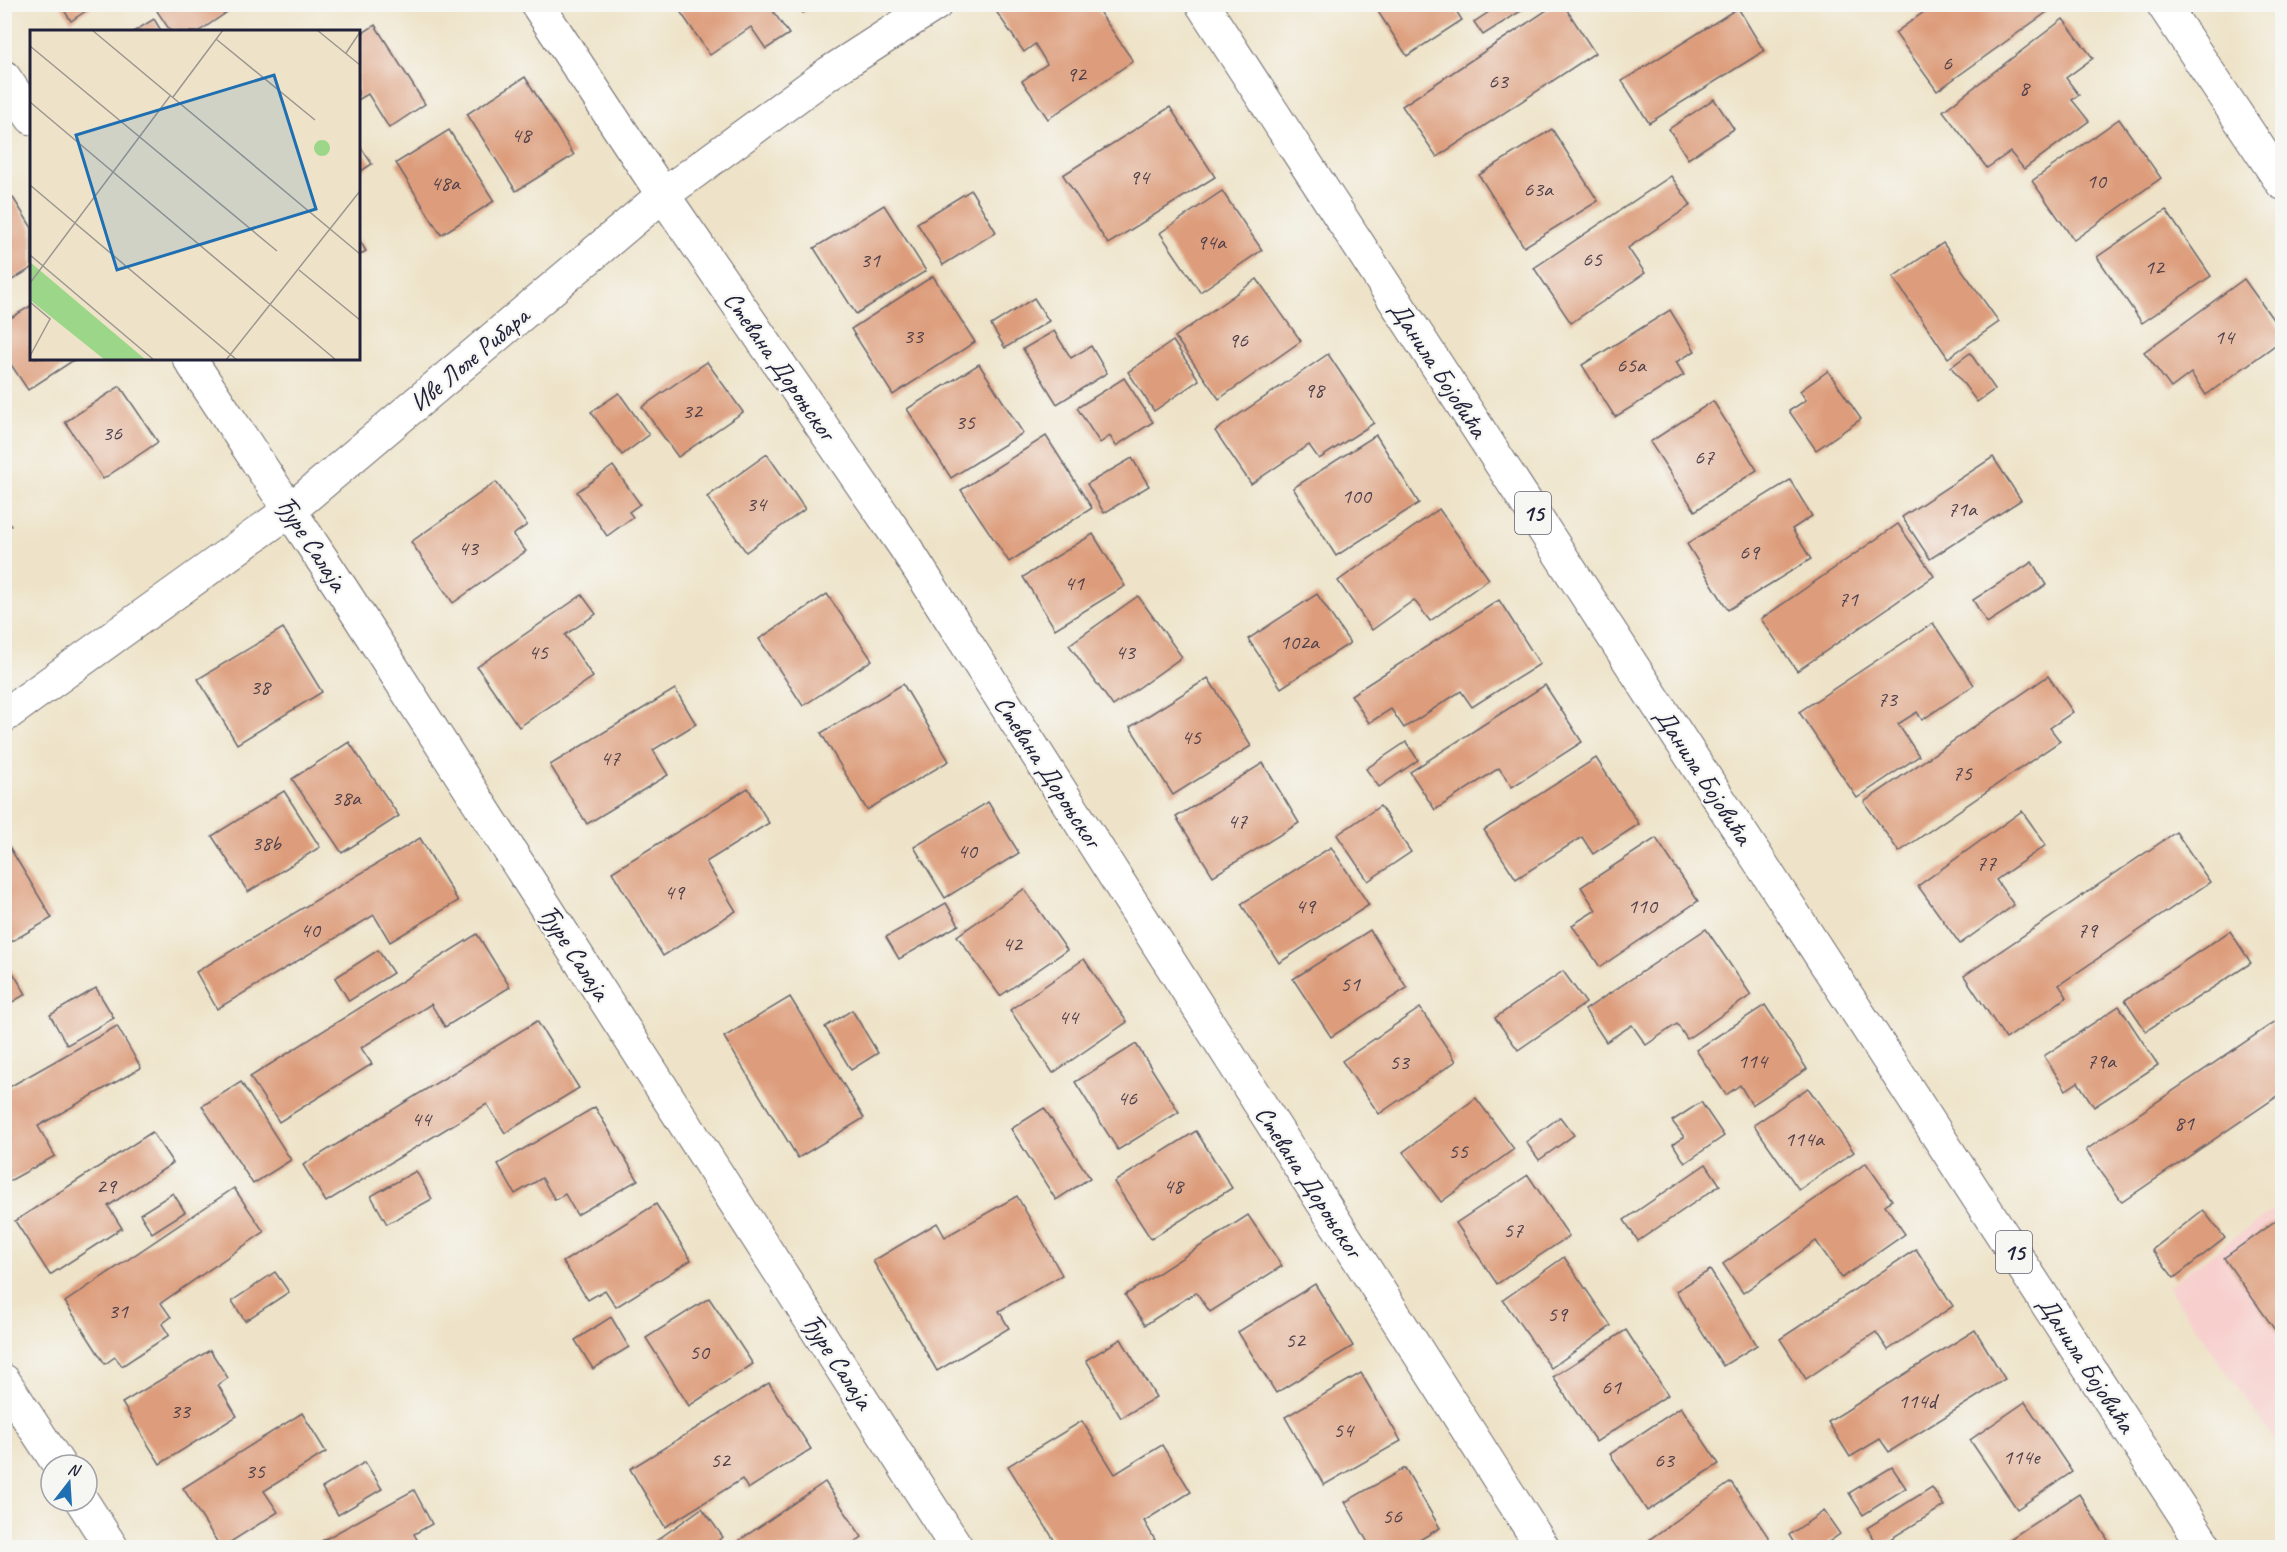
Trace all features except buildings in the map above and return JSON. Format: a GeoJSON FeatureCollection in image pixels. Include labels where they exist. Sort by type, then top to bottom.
{"type":"FeatureCollection","features":[{"type":"Feature","properties":{"kind":"street","name":"Стевана Дороњског"},"geometry":{"type":"LineString","coordinates":[[537,4],[663,195],[905,547],[1543,1548]]}},
{"type":"Feature","properties":{"kind":"street","name":"Иве Лоле Рибара"},"geometry":{"type":"LineString","coordinates":[[4,717],[290,510],[663,195],[829,73],[936,4]]}},
{"type":"Feature","properties":{"kind":"street","name":"Данила Бојовића"},"geometry":{"type":"LineString","coordinates":[[1202,4],[2206,1548]]}},
{"type":"Feature","properties":{"kind":"street"},"geometry":{"type":"LineString","coordinates":[[2163,4],[2283,183]]}},
{"type":"Feature","properties":{"kind":"street"},"geometry":{"type":"LineString","coordinates":[[4,76],[30,115]]}},
{"type":"Feature","properties":{"kind":"street","name":"Ђуре Салаја"},"geometry":{"type":"LineString","coordinates":[[190,360],[290,510],[957,1548]]}},
{"type":"Feature","properties":{"kind":"street"},"geometry":{"type":"LineString","coordinates":[[4,1381],[51,1453]]}},
{"type":"Feature","properties":{"kind":"street"},"geometry":{"type":"LineString","coordinates":[[90,1513],[112,1548]]}},
{"type":"Feature","properties":{"kind":"shaded area"},"geometry":{"type":"Polygon","coordinates":[[[2282,1204],[2282,1451],[2167,1286],[2282,1204]]]}}]}
